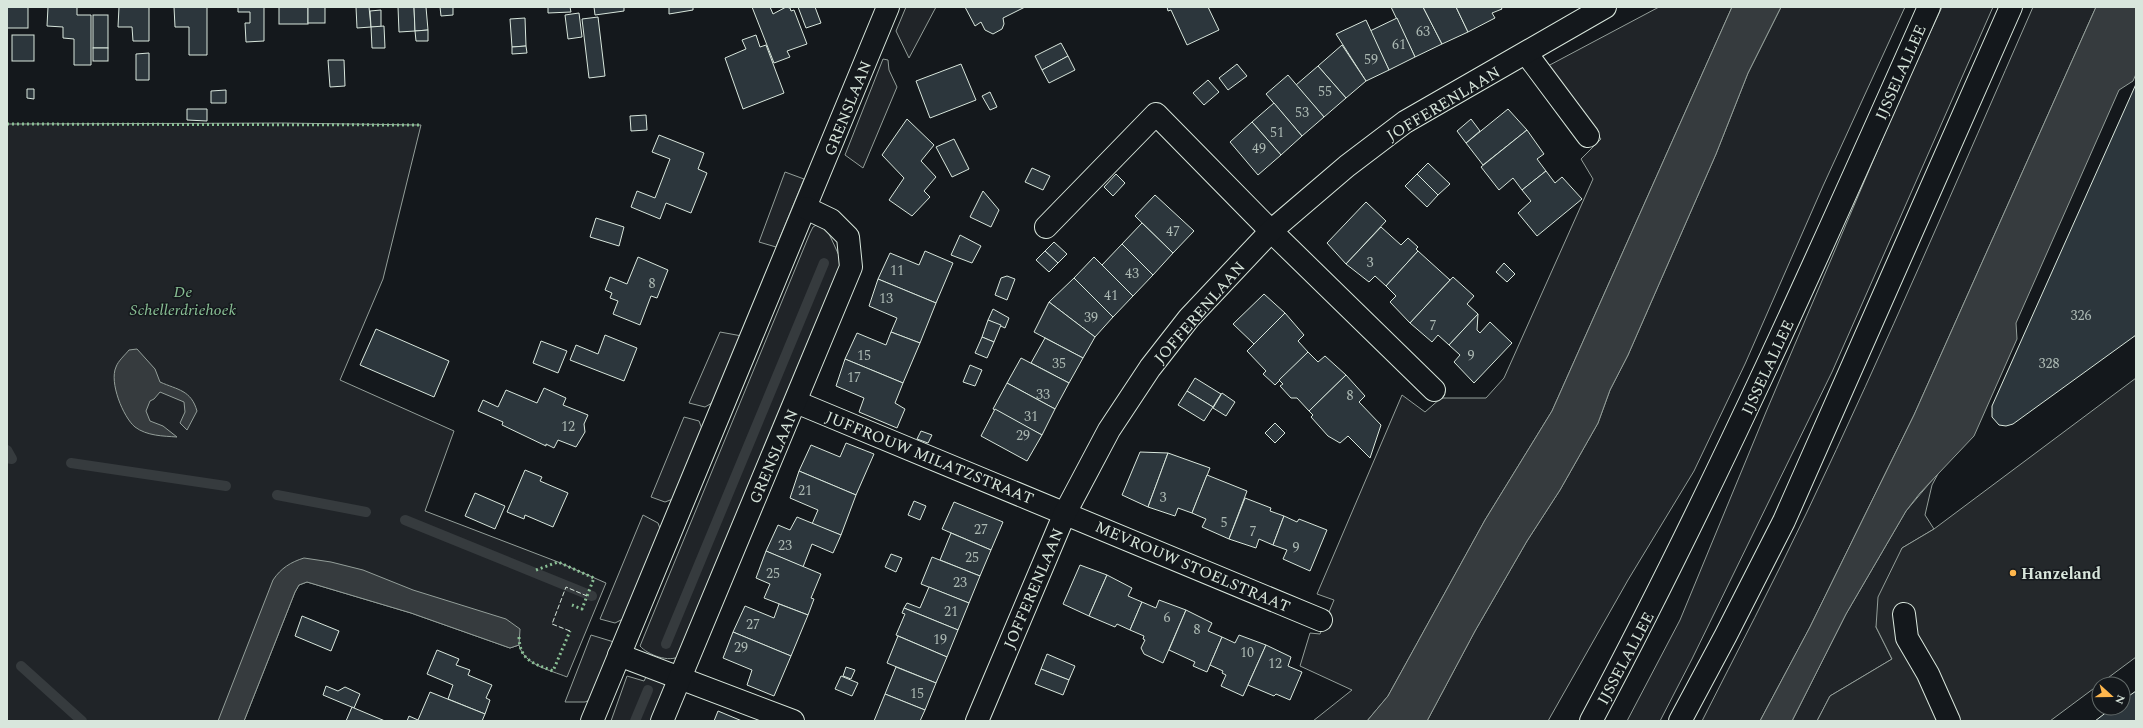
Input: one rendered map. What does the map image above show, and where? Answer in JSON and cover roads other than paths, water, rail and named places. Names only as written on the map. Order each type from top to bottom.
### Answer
[{"type":"street","name":"GRENSLAAN","points":[[592,721],[806,208],[888,7]]},
{"type":"street","name":"JOFFERENLAAN","points":[[977,721],[1065,513],[1109,430],[1150,368],[1189,318],[1271,231],[1347,166],[1405,122],[1605,7]]},
{"type":"street","name":"IJSSELALLEE","points":[[1591,721],[1653,605],[1716,478],[1816,263],[1928,7]]},
{"type":"street","points":[[1680,721],[1726,636],[1784,521],[2011,7]]},
{"type":"street","points":[[1526,53],[1588,136]]},
{"type":"street","points":[[1046,227],[1156,114],[1271,231],[1434,390]]},
{"type":"street","name":"GRENSLAAN","points":[[662,721],[852,268],[848,237],[831,220],[806,208]]},
{"type":"street","name":"JUFFROUW MILATZSTRAAT","points":[[796,402],[1065,513]]},
{"type":"street","name":"MEVROUW STOELSTRAAT","points":[[1065,513],[1321,620]]},
{"type":"street","points":[[1904,614],[1907,638],[1928,674],[1949,721]]},
{"type":"street","points":[[619,656],[793,721]]},
{"type":"waterway","points":[[666,644],[824,263]]},
{"type":"waterway","points":[[7,450],[12,459],[7,458]]},
{"type":"waterway","points":[[71,463],[226,486]]},
{"type":"waterway","points":[[277,495],[366,512]]},
{"type":"waterway","points":[[405,520],[592,596]]},
{"type":"waterway","points":[[21,666],[82,721]]},
{"type":"waterway","points":[[635,721],[648,690]]},
{"type":"place","name":"Hanzeland","points":[[2013,573]]},
{"type":"park label","name":"De Schellerdriehoek","points":[[183,300]]}]
